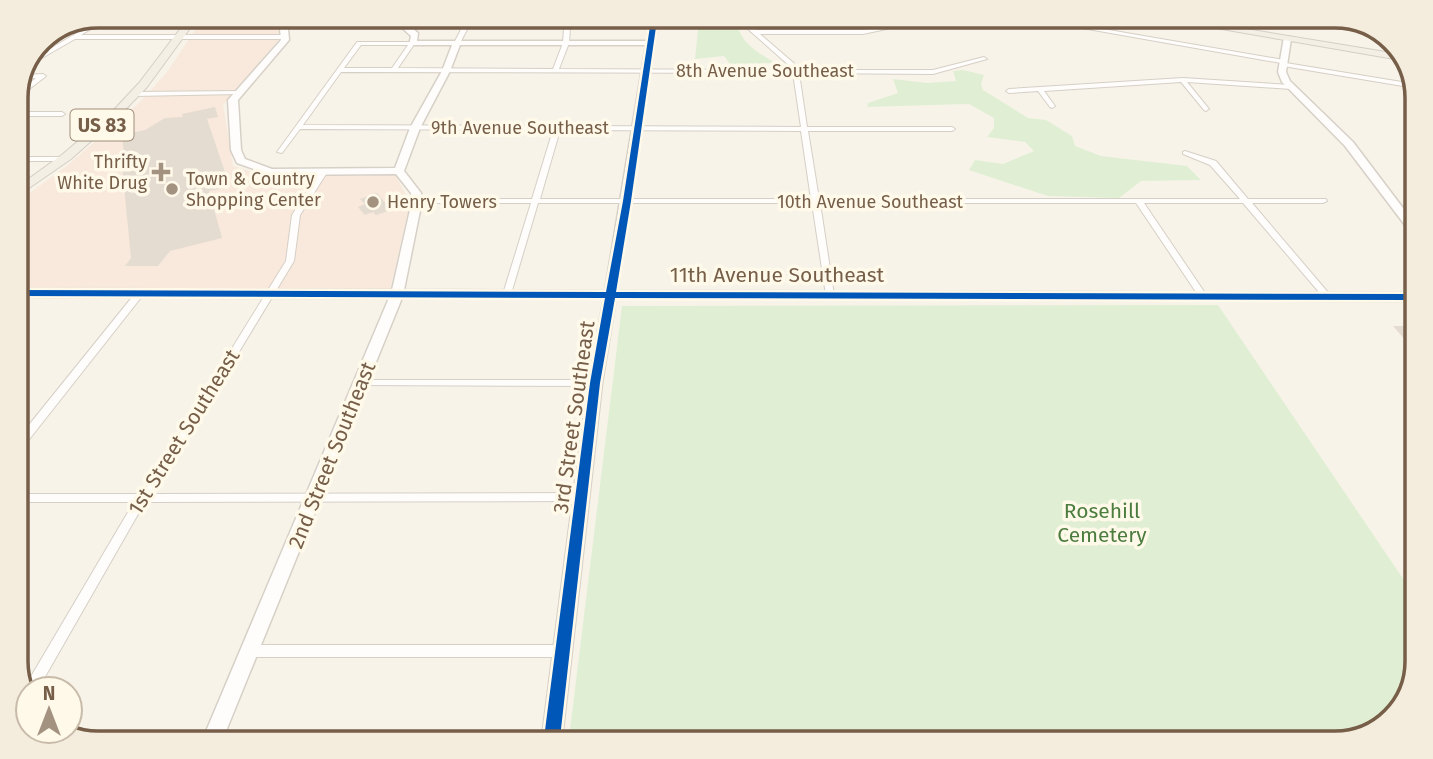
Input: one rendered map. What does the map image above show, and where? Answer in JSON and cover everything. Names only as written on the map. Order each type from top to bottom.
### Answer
[{"type":"main road","name":"US 83","points":[[28,184],[61,159],[134,94],[184,28]]},
{"type":"main road","points":[[1221,28],[1391,56]]},
{"type":"street","points":[[285,28],[285,40],[233,100],[236,150],[240,161],[271,172],[399,171]]},
{"type":"street","points":[[394,70],[415,35],[407,28]]},
{"type":"street","points":[[399,171],[415,128],[446,71],[465,28]]},
{"type":"street","points":[[556,70],[566,43],[567,28]]},
{"type":"street","name":"3rd Street Southeast","points":[[553,731],[595,383],[627,201],[652,28]]},
{"type":"street","points":[[753,28],[796,71],[830,295]]},
{"type":"street","points":[[755,32],[886,28]]},
{"type":"street","points":[[1085,28],[1404,84]]},
{"type":"street","points":[[44,55],[87,29]]},
{"type":"street","points":[[73,37],[285,37]]},
{"type":"street","points":[[1287,39],[1283,77],[1349,144],[1405,218]]},
{"type":"street","points":[[280,152],[359,43],[650,43]]},
{"type":"street","name":"8th Avenue Southeast","points":[[340,70],[933,72],[985,59]]},
{"type":"street","points":[[29,87],[43,76],[31,77]]},
{"type":"street","points":[[1009,91],[1182,80],[1291,87]]},
{"type":"street","points":[[1182,80],[1206,109]]},
{"type":"street","points":[[1041,91],[1052,106]]},
{"type":"street","points":[[134,94],[238,92]]},
{"type":"street","points":[[28,114],[62,114]]},
{"type":"street","name":"9th Avenue Southeast","points":[[298,127],[953,129]]},
{"type":"street","points":[[507,293],[556,129]]},
{"type":"street","points":[[1185,153],[1213,163],[1327,296]]},
{"type":"street","points":[[28,159],[61,159]]},
{"type":"street","name":"1st Street Southeast","points":[[39,675],[142,498],[151,489],[290,261],[296,215],[324,171]]},
{"type":"street","points":[[399,171],[416,193],[416,201]]},
{"type":"street","name":"10th Avenue Southeast","points":[[416,201],[1322,201]]},
{"type":"street","name":"2nd Street Southeast","points":[[216,731],[397,294],[416,201]]},
{"type":"street","points":[[1140,203],[1203,296]]},
{"type":"street","name":"11th Avenue Southeast","points":[[28,293],[1405,297]]},
{"type":"street","points":[[28,433],[140,293]]},
{"type":"street","points":[[361,383],[595,383]]},
{"type":"street","points":[[28,498],[582,497]]},
{"type":"street","points":[[250,651],[563,651]]},
{"type":"shaded area","points":[[278,28],[279,39],[223,105],[233,166],[267,176],[396,176],[410,203],[390,290],[28,289],[28,194],[68,165],[139,103],[167,72],[195,30]]},
{"type":"green space","points":[[698,28],[738,28],[745,41],[775,63],[730,64],[724,56],[695,59]]},
{"type":"green space","points":[[963,70],[984,75],[981,84],[983,90],[1028,118],[1046,120],[1072,136],[1075,146],[1101,156],[1187,166],[1201,180],[1141,181],[1119,198],[1048,196],[969,170],[975,160],[1003,164],[1034,151],[1025,142],[987,137],[994,128],[994,118],[969,104],[867,107],[868,103],[898,93],[893,79],[927,83],[956,81],[953,71]]},
{"type":"green space","name":"Rosehill Cemetery","points":[[1218,305],[1405,582],[1405,661],[1398,692],[1388,707],[1370,722],[1353,729],[1335,731],[570,731],[622,306]]},
{"type":"building","name":"Town & Country Shopping Center","points":[[215,107],[218,117],[207,119],[230,187],[209,191],[222,238],[170,251],[158,266],[125,266],[131,258],[121,155],[124,154],[122,135],[145,130],[165,118],[183,117],[182,114]]},
{"type":"building","name":"Henry Towers","points":[[377,193],[391,210],[365,215],[358,207],[365,204],[360,199]]},
{"type":"building","points":[[1393,326],[1405,326],[1405,340]]},
{"type":"cycle path","points":[[553,731],[595,383],[627,201],[653,28]]},
{"type":"cycle path","points":[[28,293],[1405,297]]},
{"type":"place","name":"Thrifty White Drug","points":[[161,172]]},
{"type":"place","name":"Town & Country Shopping Center","points":[[172,189]]},
{"type":"place","name":"Henry Towers","points":[[373,202]]}]
